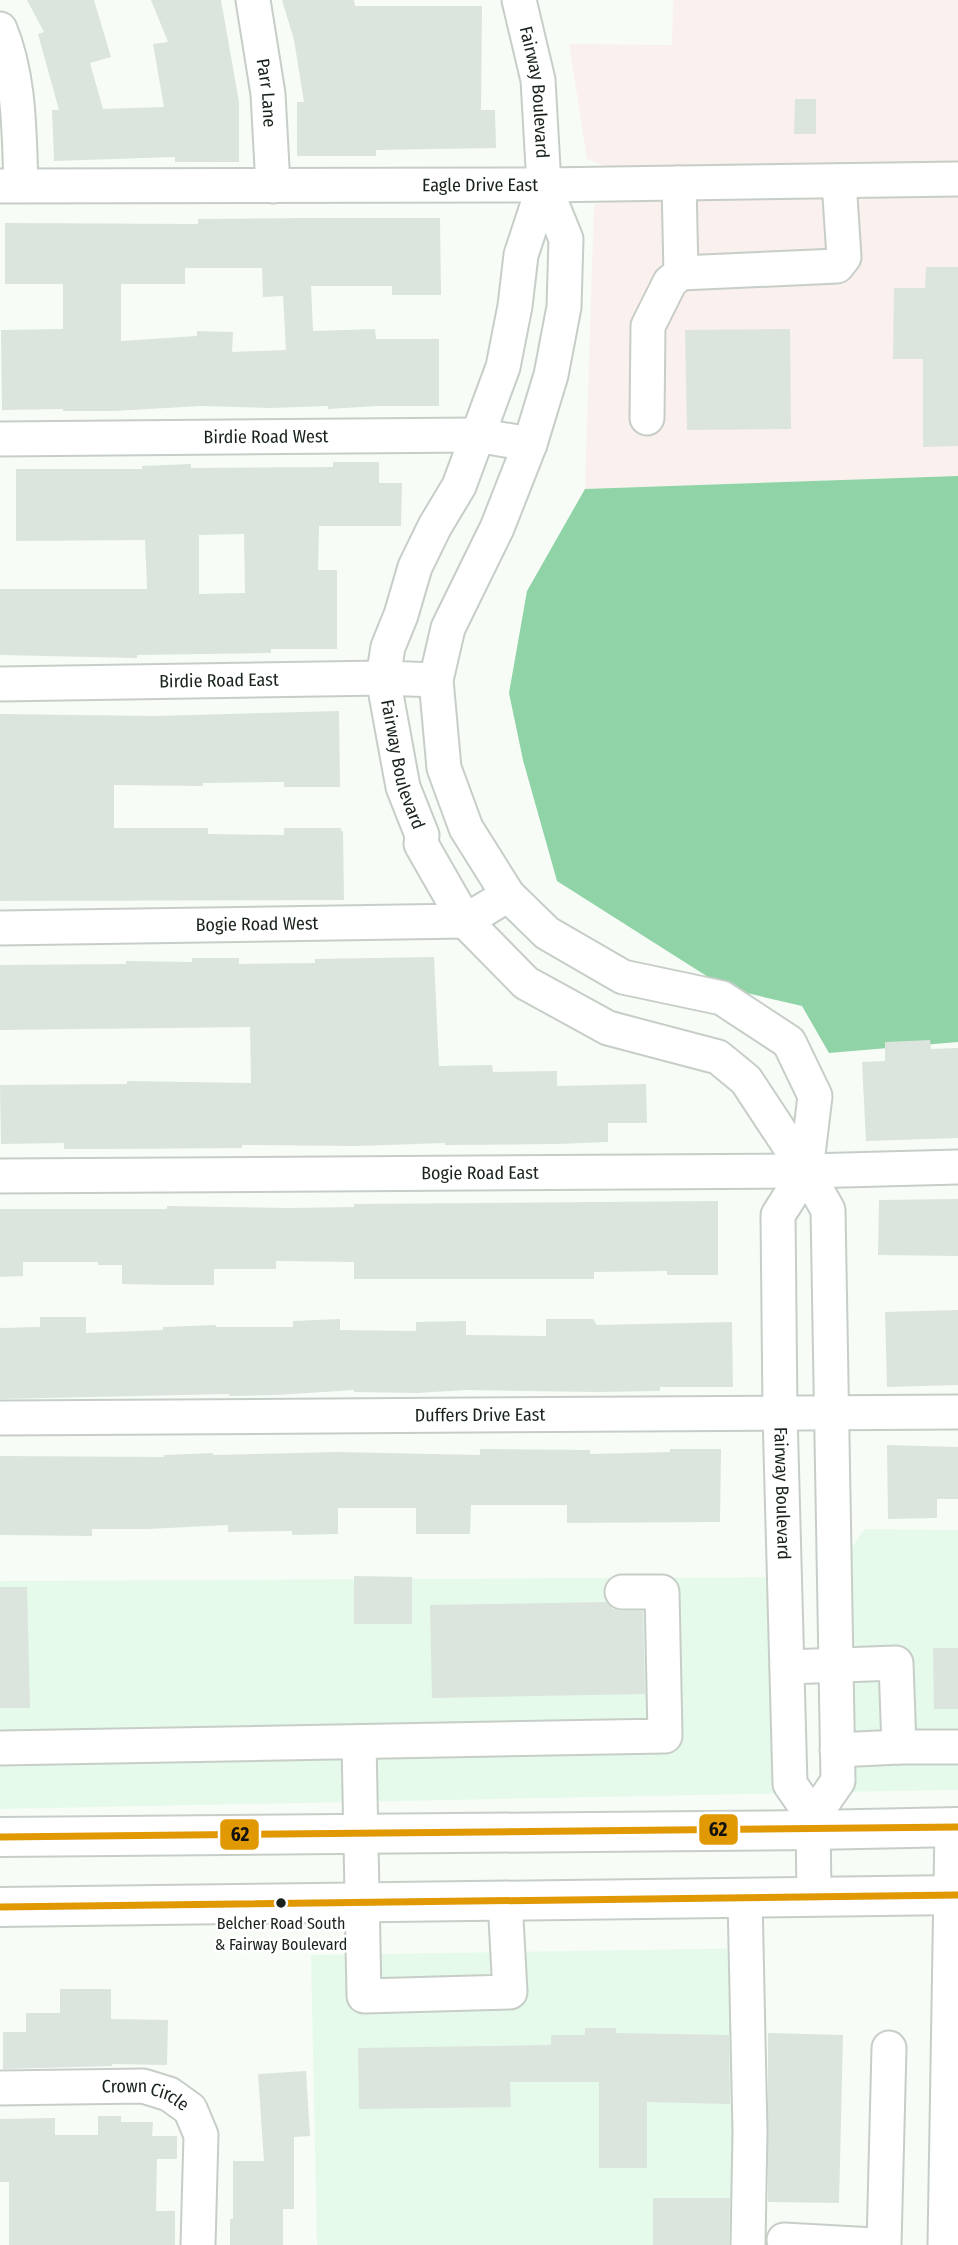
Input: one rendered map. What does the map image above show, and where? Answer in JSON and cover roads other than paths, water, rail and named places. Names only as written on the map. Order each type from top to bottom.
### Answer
[{"type":"main road","points":[[0,1837],[360,1834],[813,1824],[955,1827]]},
{"type":"main road","points":[[0,1907],[955,1895]]},
{"type":"street","name":"Parr Lane","points":[[253,0],[268,94],[273,186]]},
{"type":"street","name":"Fairway Boulevard","points":[[519,0],[538,80],[544,185],[566,239],[564,307],[551,375],[530,444],[497,528],[448,628],[436,680],[444,768],[466,828],[508,895],[547,933],[623,977],[722,998],[789,1042],[815,1096],[806,1171],[778,1214],[779,1413],[790,1784],[813,1824],[838,1781],[828,1210],[806,1171],[746,1080],[718,1057],[608,1028],[526,983],[465,922],[421,844],[422,835],[403,787],[383,678],[388,647],[415,567],[459,486],[503,367],[515,306],[520,255],[544,185]]},
{"type":"street","points":[[0,29],[7,45],[17,107],[10,186]]},
{"type":"street","name":"Eagle Drive East","points":[[10,186],[544,185],[958,179]]},
{"type":"street","points":[[647,418],[648,326],[670,282],[681,272],[838,266],[844,257],[839,181]]},
{"type":"street","points":[[679,183],[681,272]]},
{"type":"street","name":"Birdie Road West","points":[[0,439],[476,435],[530,444]]},
{"type":"street","name":"Birdie Road East","points":[[0,684],[383,678],[436,680]]},
{"type":"street","points":[[465,922],[508,895]]},
{"type":"street","name":"Bogie Road West","points":[[0,928],[465,922]]},
{"type":"street","name":"Bogie Road East","points":[[0,1176],[806,1171],[958,1167]]},
{"type":"street","name":"Duffers Drive East","points":[[0,1418],[958,1412]]},
{"type":"street","points":[[0,1748],[665,1735],[662,1592],[622,1592]]},
{"type":"street","points":[[787,1667],[896,1663],[899,1747]]},
{"type":"street","points":[[359,1742],[360,1902],[364,1996],[510,1992],[505,1900]]},
{"type":"street","points":[[838,1750],[958,1747]]},
{"type":"street","points":[[813,1824],[814,1897]]},
{"type":"street","points":[[945,2245],[952,2118],[955,1827]]},
{"type":"street","points":[[745,1897],[750,2132],[747,2245]]},
{"type":"street","points":[[884,2245],[890,2048]]},
{"type":"street","name":"Crown Circle","points":[[0,2088],[143,2086],[169,2094],[190,2109],[201,2135],[198,2245]]},
{"type":"street","points":[[784,2240],[874,2245]]},
{"type":"place","name":"Belcher Road South & Fairway Boulevard","points":[[281,1903]]}]
